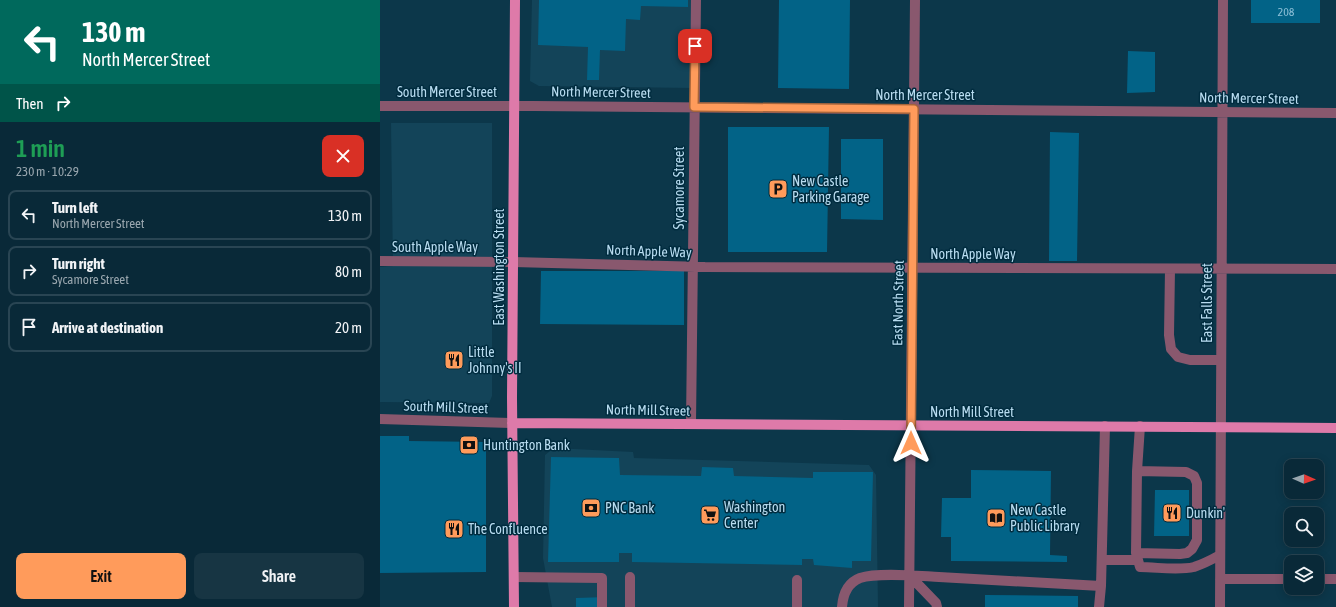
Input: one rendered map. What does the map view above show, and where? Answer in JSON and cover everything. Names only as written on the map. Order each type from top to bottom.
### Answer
[{"type":"main road","name":"East Washington Street","points":[[514,607],[512,423],[515,0]]},
{"type":"main road","name":"North Mill Street","points":[[512,423],[1336,428]]},
{"type":"street","name":"Sycamore Street","points":[[691,424],[696,0]]},
{"type":"street","name":"East North Street","points":[[909,607],[915,0]]},
{"type":"street","name":"East Falls Street","points":[[1220,607],[1223,0]]},
{"type":"street","name":"South Mercer Street","points":[[380,106],[515,106]]},
{"type":"street","name":"North Mercer Street","points":[[515,106],[1336,113]]},
{"type":"street","name":"South Apple Way","points":[[380,261],[513,262]]},
{"type":"street","name":"North Apple Way","points":[[513,262],[692,267],[1336,269]]},
{"type":"street","points":[[1170,269],[1169,335],[1171,349],[1178,357],[1190,360],[1221,360]]},
{"type":"street","name":"South Mill Street","points":[[380,419],[512,423]]},
{"type":"street","points":[[1099,607],[1102,560],[1105,426]]},
{"type":"street","points":[[1140,426],[1137,471],[1137,557],[1140,567],[1192,567],[1205,563],[1220,555]]},
{"type":"street","points":[[1102,560],[1187,553],[1192,549],[1196,540],[1197,483],[1194,476],[1186,472],[1137,471]]},
{"type":"street","points":[[842,607],[845,592],[851,583],[861,578],[877,576],[910,576],[1101,586]]},
{"type":"street","points":[[910,576],[936,603],[937,607]]},
{"type":"street","points":[[514,577],[602,578],[602,607]]},
{"type":"street","points":[[630,578],[630,607]]},
{"type":"street","points":[[1220,579],[1284,579]]},
{"type":"street","points":[[1324,579],[1336,579]]},
{"type":"street","points":[[797,580],[797,607]]},
{"type":"shaded area","points":[[532,0],[695,0],[694,88],[539,86],[530,81]]},
{"type":"shaded area","points":[[391,123],[492,123],[492,396],[489,403],[380,402],[380,267],[393,266]]},
{"type":"shaded area","name":"Washington Center","points":[[554,448],[633,452],[634,458],[869,465],[876,475],[878,607],[552,607],[543,558],[545,455]]},
{"type":"building","points":[[539,0],[688,0],[688,7],[641,6],[640,20],[626,19],[625,51],[600,50],[599,80],[587,80],[588,47],[538,45]]},
{"type":"building","points":[[779,0],[850,0],[849,89],[778,88]]},
{"type":"building","points":[[1251,0],[1320,0],[1320,23],[1251,23]]},
{"type":"building","points":[[1128,51],[1155,52],[1155,92],[1127,93]]},
{"type":"building","name":"New Castle Parking Garage","points":[[728,127],[829,127],[827,252],[728,252]]},
{"type":"building","points":[[1050,132],[1079,133],[1077,261],[1049,261]]},
{"type":"building","points":[[841,139],[883,139],[883,220],[841,219]]},
{"type":"building","points":[[541,271],[684,271],[684,325],[540,324]]},
{"type":"building","points":[[380,436],[409,436],[409,441],[486,442],[486,572],[380,573]]},
{"type":"building","name":"Washington Center","points":[[551,457],[619,458],[620,475],[701,476],[702,467],[733,468],[734,476],[813,478],[813,472],[873,472],[871,561],[852,561],[852,568],[814,565],[813,559],[802,559],[802,565],[632,562],[632,553],[619,553],[619,562],[548,562]]},
{"type":"building","name":"New Castle Public Library","points":[[971,470],[1051,471],[1050,555],[1067,556],[1067,562],[951,561],[951,537],[941,537],[942,498],[971,498]]},
{"type":"building","name":"Dunkin'","points":[[1155,490],[1189,490],[1189,536],[1154,536]]},
{"type":"building","points":[[985,595],[1078,596],[1078,607],[985,607]]},
{"type":"building","points":[[607,597],[607,607],[576,607],[576,598]]},
{"type":"place","name":"New Castle Parking Garage","points":[[778,189]]},
{"type":"place","name":"Little Johnny's II","points":[[454,360]]},
{"type":"place","name":"Huntington Bank","points":[[469,445]]},
{"type":"place","name":"PNC Bank","points":[[591,508]]},
{"type":"place","name":"Dunkin'","points":[[1172,513]]},
{"type":"place","name":"Washington Center","points":[[710,515]]},
{"type":"place","name":"New Castle Public Library","points":[[996,518]]},
{"type":"place","name":"The Confluence","points":[[454,529]]},
{"type":"route","points":[[695,46],[694,107],[914,109],[911,443]]}]
